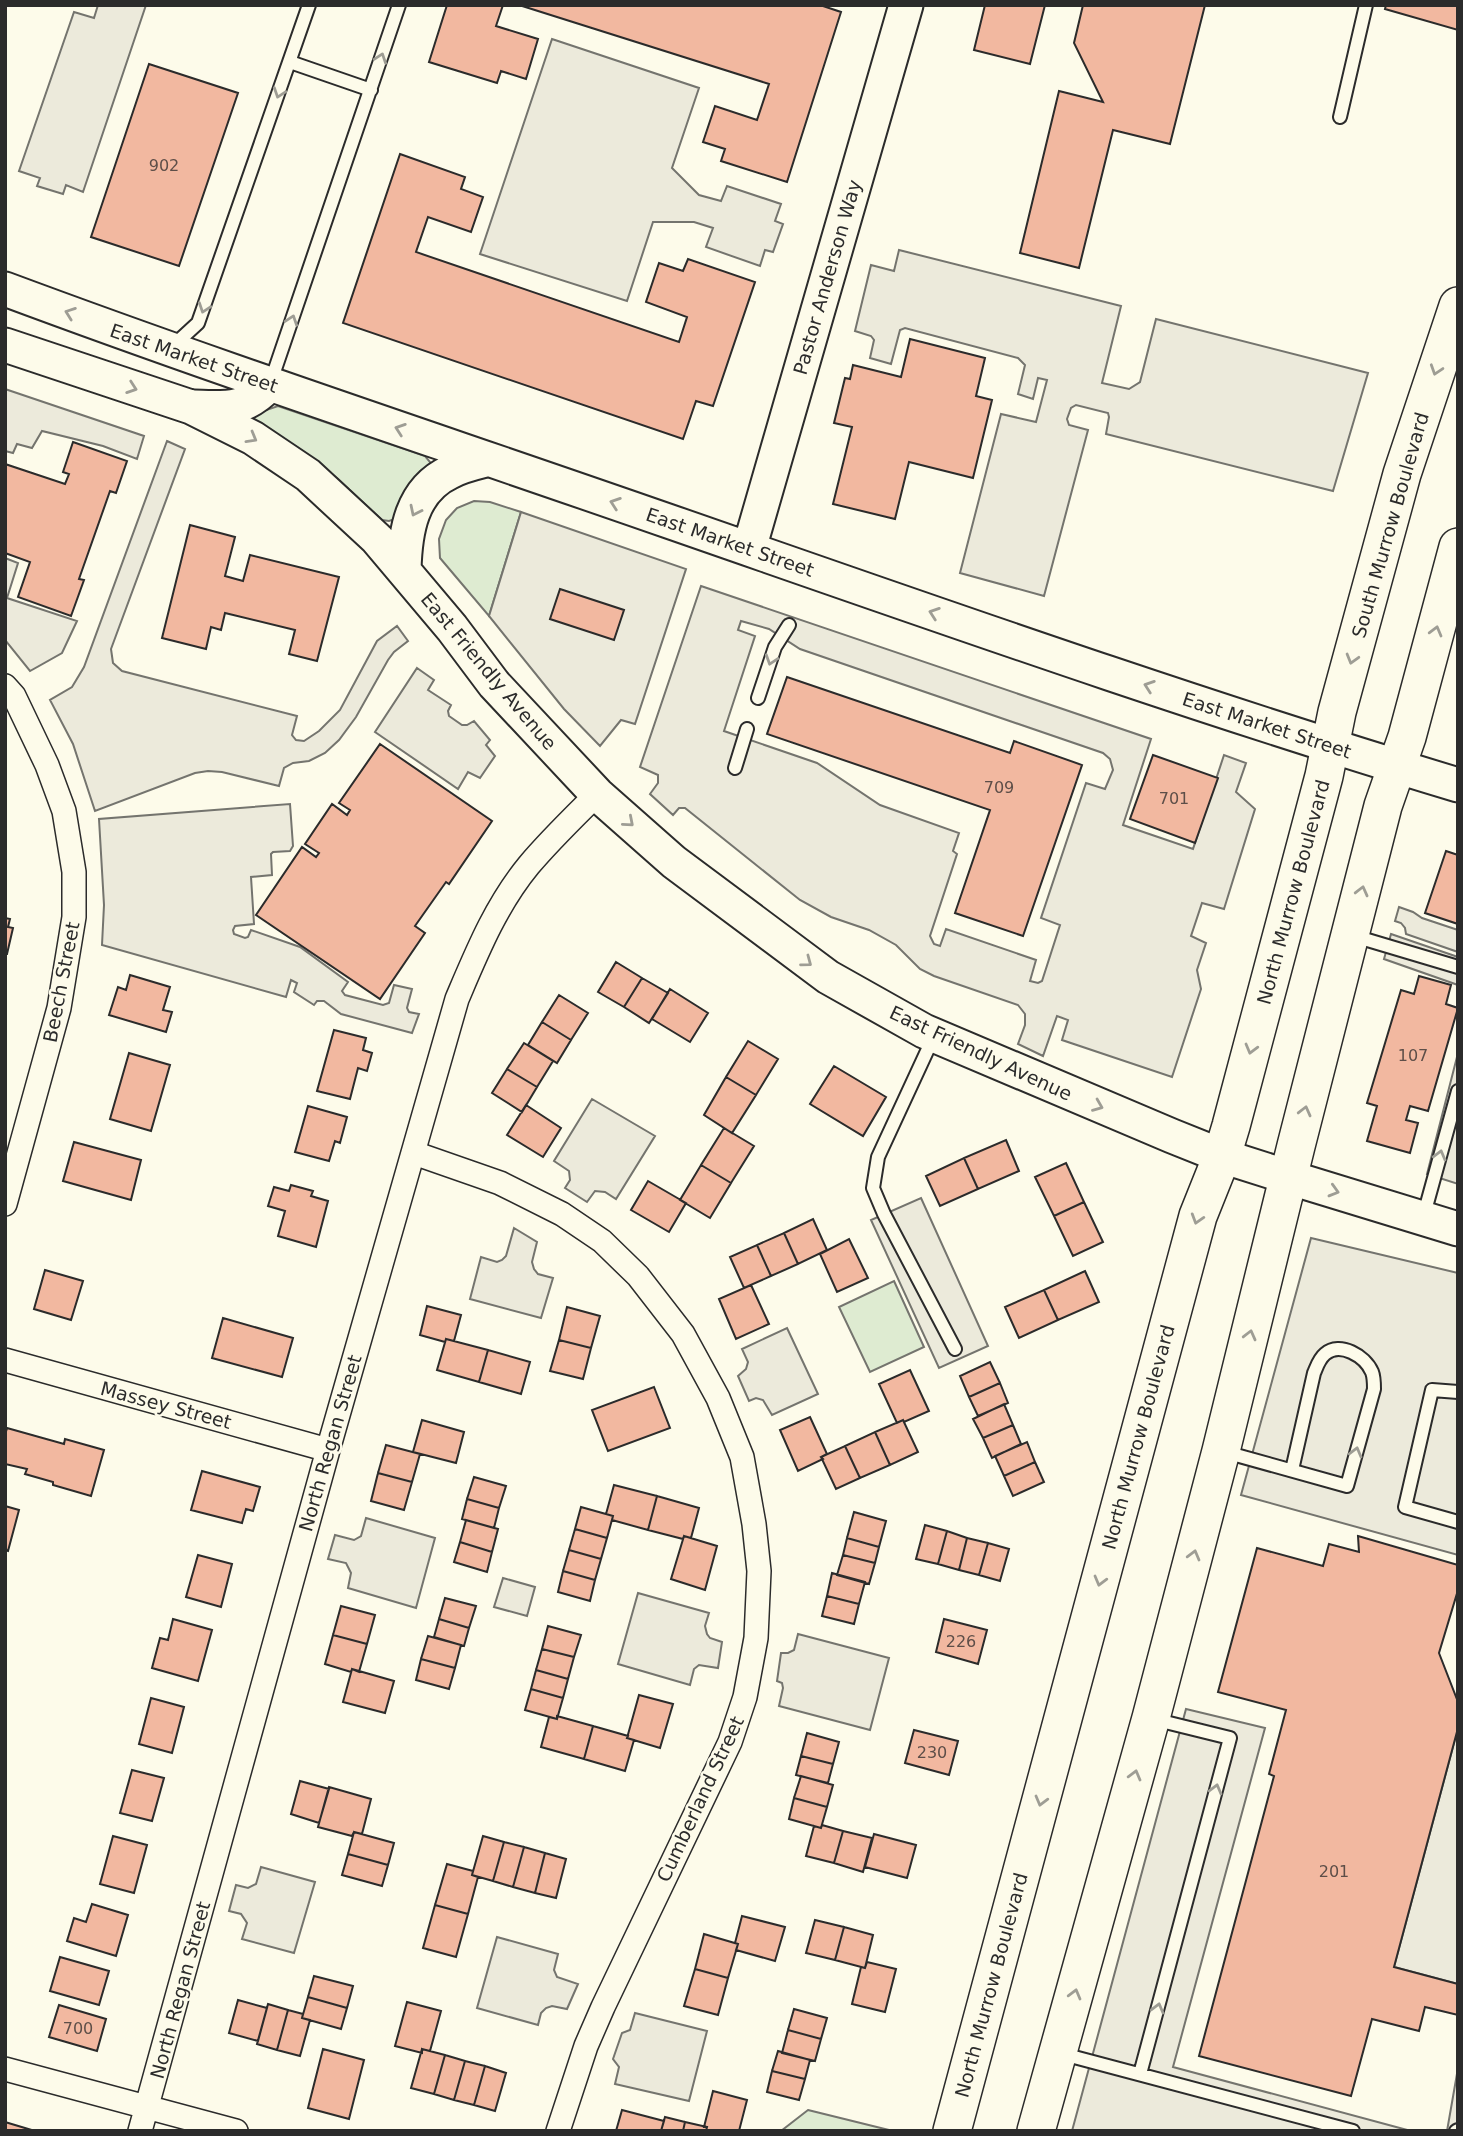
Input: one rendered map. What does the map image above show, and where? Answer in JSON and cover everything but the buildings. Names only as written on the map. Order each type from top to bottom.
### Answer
[{"type":"main road","name":"Pastor Anderson Way","points":[[749,549],[906,5]]},
{"type":"main road","name":"East Market Street","points":[[5,289],[168,350],[486,460],[1141,683],[1458,785]]},
{"type":"main road","name":"South Murrow Boulevard","points":[[1330,746],[1402,474],[1458,306]]},
{"type":"main road","points":[[5,345],[191,407],[253,438],[308,475],[377,539],[404,570]]},
{"type":"main road","points":[[191,407],[227,408],[249,402],[270,384]]},
{"type":"main road","points":[[404,570],[405,539],[412,512],[428,488],[447,473],[486,460]]},
{"type":"main road","points":[[1036,2131],[1222,1451],[1288,1177],[1383,806],[1407,737],[1458,547]]},
{"type":"main road","name":"East Friendly Avenue","points":[[404,570],[494,684],[597,794],[674,862],[828,977],[934,1036],[1058,1090],[1222,1156],[1458,1229]]},
{"type":"main road","name":"North Murrow Boulevard","points":[[952,2131],[1198,1216],[1222,1156],[1330,746]]},
{"type":"street","name":"Beech Street","points":[[5,685],[47,765],[64,811],[74,872],[74,917],[59,1008],[5,1204]]},
{"type":"street","name":"North Regan Street","points":[[140,2131],[328,1450],[457,999],[482,939],[504,900],[529,865],[597,794]]},
{"type":"street","name":"Cumberland Street","points":[[414,1153],[497,1182],[562,1214],[602,1241],[638,1276],[683,1334],[718,1398],[742,1457],[754,1524],[759,1571],[756,1638],[745,1697],[730,1742],[586,2046],[558,2131]]},
{"type":"street","name":"Massey Street","points":[[5,1360],[328,1450]]},
{"type":"street","points":[[5,2069],[236,2131]]},
{"type":"lane","points":[[168,350],[198,323],[309,5]]},
{"type":"lane","points":[[270,384],[399,5]]},
{"type":"lane","points":[[1340,117],[1366,5]]},
{"type":"lane","points":[[290,62],[371,90]]},
{"type":"lane","points":[[758,698],[775,647],[789,625]]},
{"type":"lane","points":[[735,768],[747,729]]},
{"type":"lane","points":[[1350,935],[1458,967]]},
{"type":"lane","points":[[934,1036],[878,1157],[873,1188],[955,1349]]},
{"type":"lane","points":[[1423,1218],[1458,1091]]},
{"type":"lane","points":[[1222,1451],[1347,1486],[1374,1389],[1371,1369],[1352,1352],[1339,1348],[1327,1351],[1320,1360],[1314,1373],[1292,1470]]},
{"type":"lane","points":[[1458,1392],[1432,1390],[1405,1507],[1458,1522]]},
{"type":"lane","points":[[1140,2074],[1230,1738],[1151,1718]]},
{"type":"lane","points":[[1059,2053],[1353,2131]]},
{"type":"green space","points":[[278,406],[425,456],[430,462],[429,470],[395,519],[382,520],[338,479],[297,447],[251,421],[252,415]]},
{"type":"green space","points":[[474,501],[490,502],[521,512],[489,616],[440,558],[439,539],[446,520],[457,508]]},
{"type":"green space","points":[[894,1281],[924,1347],[870,1372],[839,1307]]},
{"type":"green space","points":[[808,2110],[893,2131],[781,2131]]},
{"type":"shaded area","points":[[98,5],[146,5],[83,192],[66,185],[63,194],[37,186],[40,178],[19,171],[74,12],[94,18]]},
{"type":"shaded area","points":[[552,39],[699,88],[672,168],[699,195],[721,201],[727,186],[781,204],[775,221],[783,224],[773,252],[765,250],[760,266],[706,247],[713,228],[694,222],[653,222],[627,301],[480,254]]},
{"type":"shaded area","points":[[899,250],[1121,306],[1102,383],[1129,389],[1140,382],[1156,319],[1368,373],[1333,491],[1106,434],[1108,413],[1076,405],[1071,408],[1067,419],[1069,425],[1088,430],[1044,596],[960,573],[1001,414],[1036,422],[1047,380],[1038,378],[1033,399],[1018,394],[1025,365],[1018,358],[905,328],[900,330],[891,364],[870,358],[874,340],[871,336],[855,331],[871,265],[894,271]]},
{"type":"shaded area","points":[[5,389],[144,436],[137,459],[103,446],[42,431],[32,448],[17,444],[13,453],[5,451]]},
{"type":"shaded area","points":[[167,441],[185,449],[111,649],[113,663],[122,671],[297,716],[292,735],[296,740],[304,741],[319,731],[340,710],[377,641],[397,626],[408,641],[388,660],[356,717],[339,740],[325,753],[284,768],[279,786],[208,771],[195,773],[95,811],[73,744],[50,700],[72,687],[84,667]]},
{"type":"shaded area","points":[[521,512],[686,569],[635,724],[621,720],[600,746],[564,709],[489,616]]},
{"type":"shaded area","points":[[5,558],[18,563],[7,598],[77,621],[62,653],[30,671],[5,640]]},
{"type":"shaded area","points":[[701,586],[1151,739],[1123,825],[1193,849],[1224,755],[1246,763],[1236,792],[1255,809],[1224,909],[1202,903],[1191,936],[1206,943],[1197,970],[1201,989],[1172,1077],[1062,1040],[1068,1020],[1057,1016],[1043,1056],[1018,1044],[1025,1025],[1025,1014],[1018,1005],[934,976],[920,969],[896,945],[869,930],[831,917],[800,900],[685,808],[679,808],[673,815],[650,794],[658,783],[658,775],[640,767]],"holes":[[[741,621],[769,629],[800,649],[1103,753],[1110,759],[1113,770],[1105,789],[1086,783],[1041,918],[1060,925],[1042,981],[1030,981],[1036,960],[946,929],[940,946],[934,944],[930,936],[957,854],[953,851],[959,833],[880,805],[817,763],[724,731],[755,636],[738,630]]]},
{"type":"shaded area","points":[[417,668],[434,680],[428,690],[451,705],[449,716],[462,725],[474,721],[490,740],[486,745],[495,756],[480,778],[468,772],[458,789],[375,732]]},
{"type":"shaded area","points":[[290,804],[293,846],[290,851],[271,854],[272,875],[251,877],[254,924],[235,926],[234,934],[245,938],[251,930],[300,947],[348,982],[342,991],[345,995],[383,1005],[389,1003],[394,985],[412,989],[407,1008],[409,1012],[419,1014],[412,1033],[341,1014],[324,1001],[317,1001],[314,1005],[294,992],[297,983],[291,980],[286,997],[102,945],[104,905],[99,819]]},
{"type":"shaded area","points":[[1399,907],[1458,930],[1458,952],[1406,934],[1401,923],[1395,921]]},
{"type":"shaded area","points":[[1391,934],[1458,957],[1458,985],[1384,959]]},
{"type":"shaded area","points":[[1458,1053],[1458,1184],[1427,1174]]},
{"type":"shaded area","points":[[592,1099],[655,1136],[616,1199],[605,1192],[595,1191],[587,1202],[565,1188],[570,1180],[569,1171],[554,1161]]},
{"type":"shaded area","points":[[921,1198],[988,1346],[939,1368],[871,1220]]},
{"type":"shaded area","points":[[514,1228],[537,1242],[532,1262],[534,1269],[538,1274],[553,1278],[541,1318],[470,1299],[481,1257],[497,1262],[502,1260],[506,1256]]},
{"type":"shaded area","points":[[1311,1238],[1458,1273],[1458,1555],[1241,1495]]},
{"type":"shaded area","points":[[787,1328],[818,1394],[772,1415],[763,1400],[756,1398],[749,1401],[738,1376],[746,1369],[748,1362],[742,1349]]},
{"type":"shaded area","points":[[366,1518],[435,1538],[416,1608],[348,1588],[351,1573],[346,1563],[328,1559],[335,1535],[354,1540],[361,1536]]},
{"type":"shaded area","points":[[503,1578],[535,1587],[527,1616],[494,1607]]},
{"type":"shaded area","points":[[638,1593],[709,1613],[705,1626],[707,1634],[710,1638],[722,1642],[718,1668],[699,1665],[694,1669],[690,1685],[618,1664]]},
{"type":"shaded area","points":[[798,1634],[889,1658],[870,1730],[779,1706],[783,1688],[782,1683],[777,1681],[781,1653],[794,1650]]},
{"type":"shaded area","points":[[1186,1709],[1265,1728],[1173,2067],[1411,2131],[1072,2131]]},
{"type":"shaded area","points":[[1458,1728],[1458,1984],[1394,1967]]},
{"type":"shaded area","points":[[261,1867],[315,1882],[294,1953],[242,1939],[247,1923],[241,1914],[229,1911],[236,1885],[248,1888],[256,1884]]},
{"type":"shaded area","points":[[497,1937],[558,1954],[554,1970],[557,1977],[578,1984],[567,2009],[552,2006],[546,2008],[541,2013],[538,2025],[477,2008]]},
{"type":"shaded area","points":[[635,2013],[707,2031],[689,2101],[615,2084],[619,2067],[613,2059],[622,2033],[630,2030]]},
{"type":"shaded area","points":[[1458,2068],[1458,2131],[1447,2131]]}]
